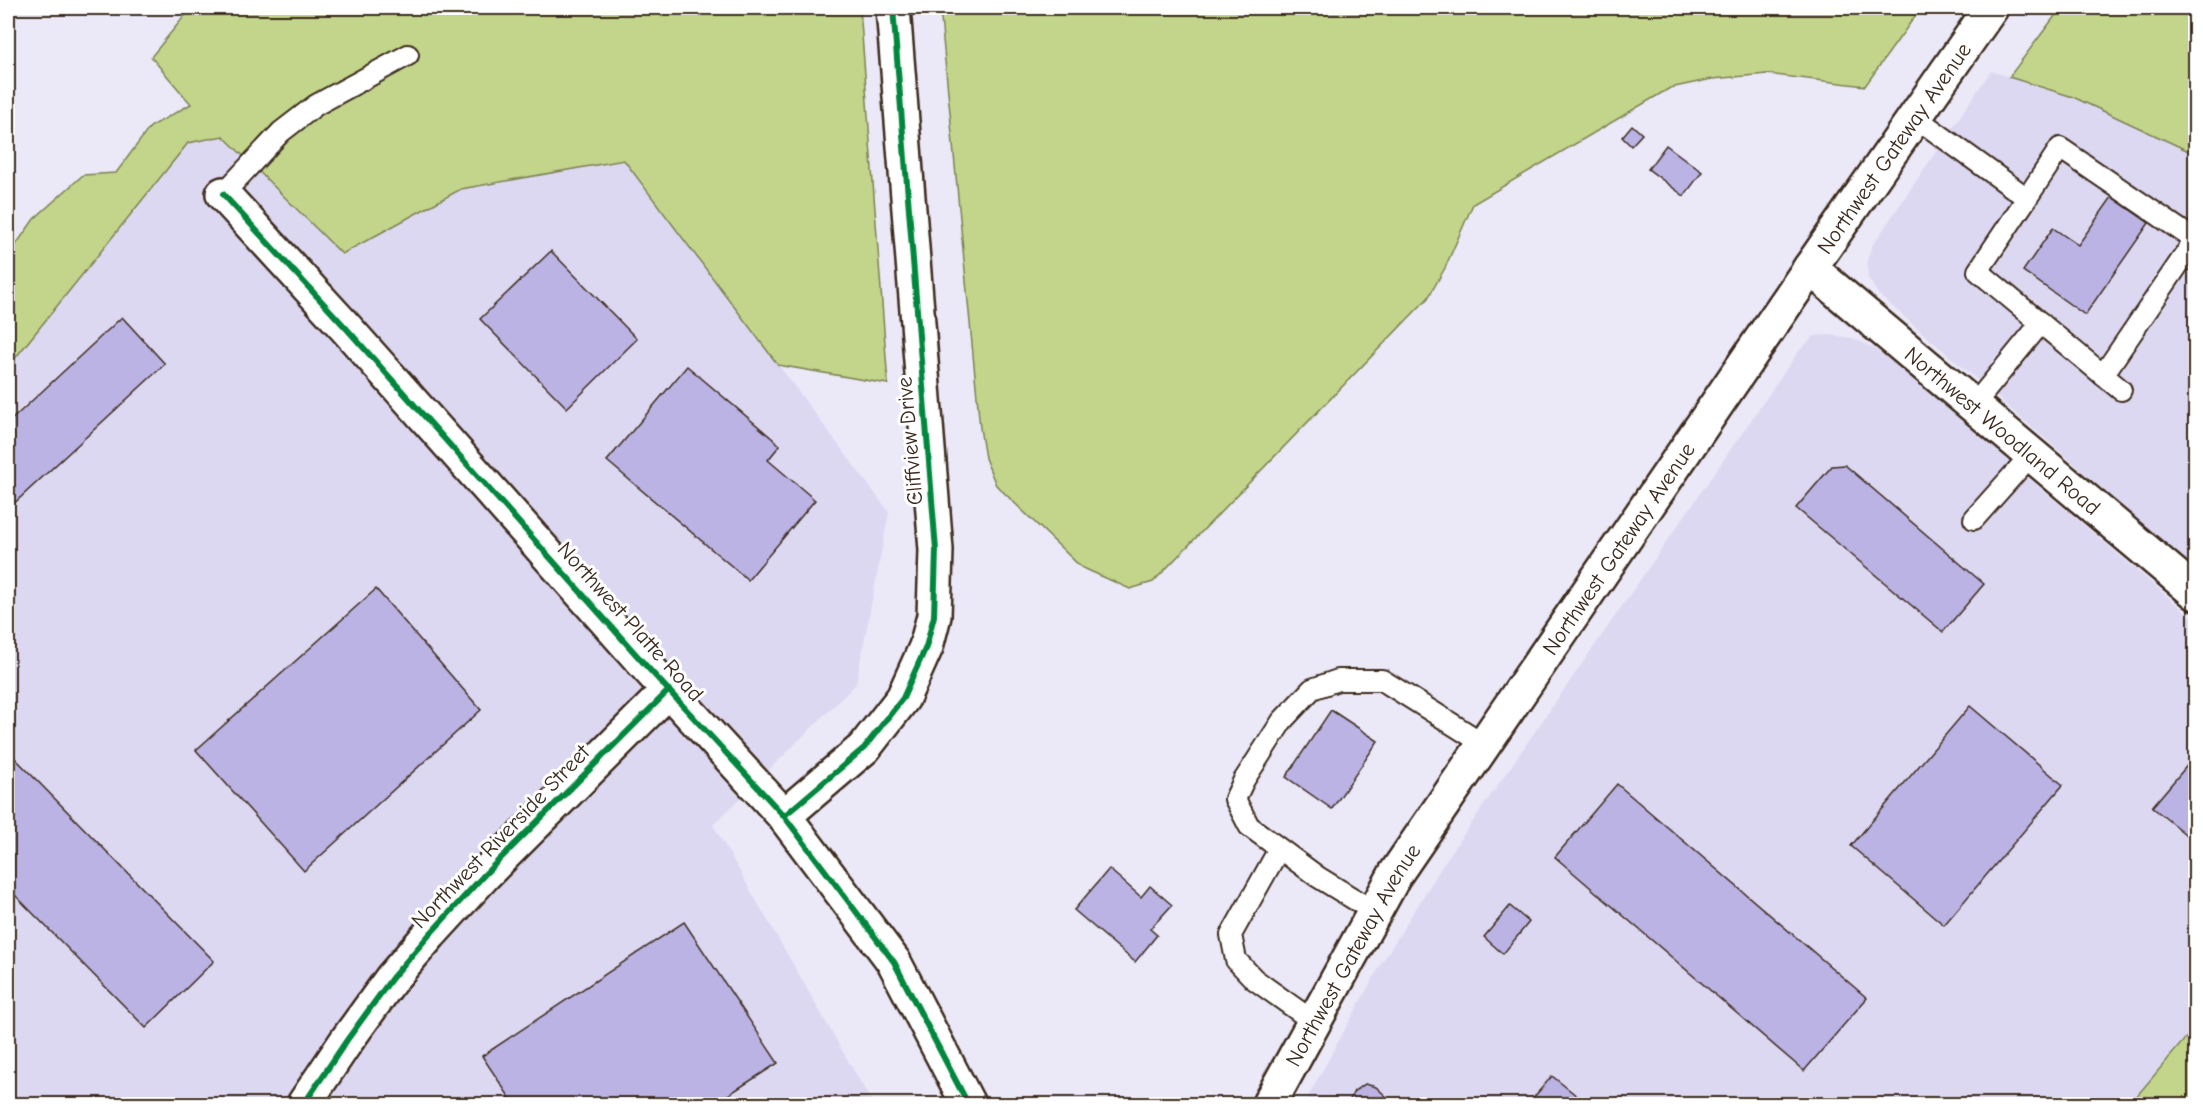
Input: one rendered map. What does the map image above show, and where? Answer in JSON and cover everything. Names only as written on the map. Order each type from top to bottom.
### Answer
[{"type":"street","name":"Cliffview Drive","points":[[784,816],[864,748],[903,698],[926,646],[934,616],[936,550],[892,8]]},
{"type":"street","name":"Northwest Gateway Avenue","points":[[1269,1104],[1396,873],[1991,8]]},
{"type":"street","name":"Northwest Platte Road","points":[[223,194],[784,816],[894,962],[968,1104]]},
{"type":"street","name":"Northwest Woodland Road","points":[[1810,268],[2196,593]]},
{"type":"street","name":"Northwest Riverside Street","points":[[304,1104],[392,978],[430,934],[485,874],[669,690]]},
{"type":"lane","points":[[223,194],[281,132],[316,105],[408,55]]},
{"type":"lane","points":[[1915,117],[2027,198]]},
{"type":"lane","points":[[2103,375],[2195,240],[2060,148],[1978,271],[2121,390]]},
{"type":"lane","points":[[1973,406],[2041,323]]},
{"type":"lane","points":[[1974,519],[2031,455]]},
{"type":"lane","points":[[1375,912],[1318,877],[1248,826],[1235,799],[1244,780],[1282,721],[1312,688],[1338,680],[1382,680],[1484,744]]},
{"type":"lane","points":[[1280,849],[1231,935],[1236,960],[1254,979],[1314,1022]]},
{"type":"shaded area","points":[[1991,71],[2073,97],[2195,154],[2195,569],[1879,295],[1868,278],[1867,261],[1872,246]]},
{"type":"shaded area","points":[[223,136],[342,254],[461,189],[624,160],[889,512],[856,684],[713,825],[873,1104],[8,1104],[8,367],[188,143]]},
{"type":"shaded area","points":[[1830,335],[1853,338],[1875,349],[1897,365],[2195,620],[2195,1027],[2130,1104],[1304,1104],[1380,966],[1446,860],[1799,351],[1814,336]]},
{"type":"green space","points":[[191,8],[860,8],[888,384],[778,365],[624,160],[461,189],[342,254],[223,136],[188,143],[8,367],[8,256],[34,219],[83,175],[116,173],[150,127],[191,104],[151,57]]},
{"type":"green space","points":[[940,8],[1921,8],[1865,86],[1767,74],[1712,79],[1670,88],[1473,204],[1445,268],[1428,298],[1153,582],[1130,589],[1081,567],[996,485],[985,458],[980,428]]},
{"type":"green space","points":[[2061,8],[2195,8],[2195,154],[2073,97],[2009,77]]},
{"type":"green space","points":[[2195,1027],[2195,1104],[2130,1104]]},
{"type":"building","points":[[1632,125],[1642,134],[1631,146],[1622,137]]},
{"type":"building","points":[[1666,145],[1702,172],[1684,196],[1648,169]]},
{"type":"building","points":[[2112,197],[2149,223],[2085,315],[2023,271],[2053,228],[2078,245]]},
{"type":"building","points":[[551,251],[637,339],[567,408],[480,319]]},
{"type":"building","points":[[122,317],[165,364],[8,509],[8,423]]},
{"type":"building","points":[[687,366],[780,445],[768,460],[815,500],[748,580],[607,461]]},
{"type":"building","points":[[1845,465],[1984,584],[1943,632],[1796,508],[1832,466]]},
{"type":"building","points":[[376,589],[481,710],[304,871],[196,750]]},
{"type":"building","points":[[1970,706],[2063,785],[1944,925],[1851,846]]},
{"type":"building","points":[[1331,710],[1378,741],[1332,809],[1286,777]]},
{"type":"building","points":[[8,751],[214,961],[146,1028],[8,888]]},
{"type":"building","points":[[2196,755],[2196,843],[2152,807]]},
{"type":"building","points":[[1617,784],[1867,998],[1804,1071],[1555,857]]},
{"type":"building","points":[[1109,869],[1141,897],[1150,886],[1172,905],[1150,929],[1157,935],[1135,962],[1074,910]]},
{"type":"building","points":[[1510,906],[1529,922],[1503,954],[1484,937]]},
{"type":"building","points":[[684,922],[778,1063],[714,1104],[514,1104],[482,1056]]},
{"type":"building","points":[[1552,1076],[1587,1104],[1528,1104]]},
{"type":"building","points":[[1365,1084],[1376,1087],[1390,1100],[1390,1104],[1348,1104],[1354,1091]]},
{"type":"cycle path","points":[[784,816],[864,748],[903,698],[926,647],[934,616],[936,550],[893,8]]},
{"type":"cycle path","points":[[223,194],[784,816],[894,962],[968,1104]]},
{"type":"cycle path","points":[[304,1104],[392,978],[430,934],[485,874],[669,690]]}]
